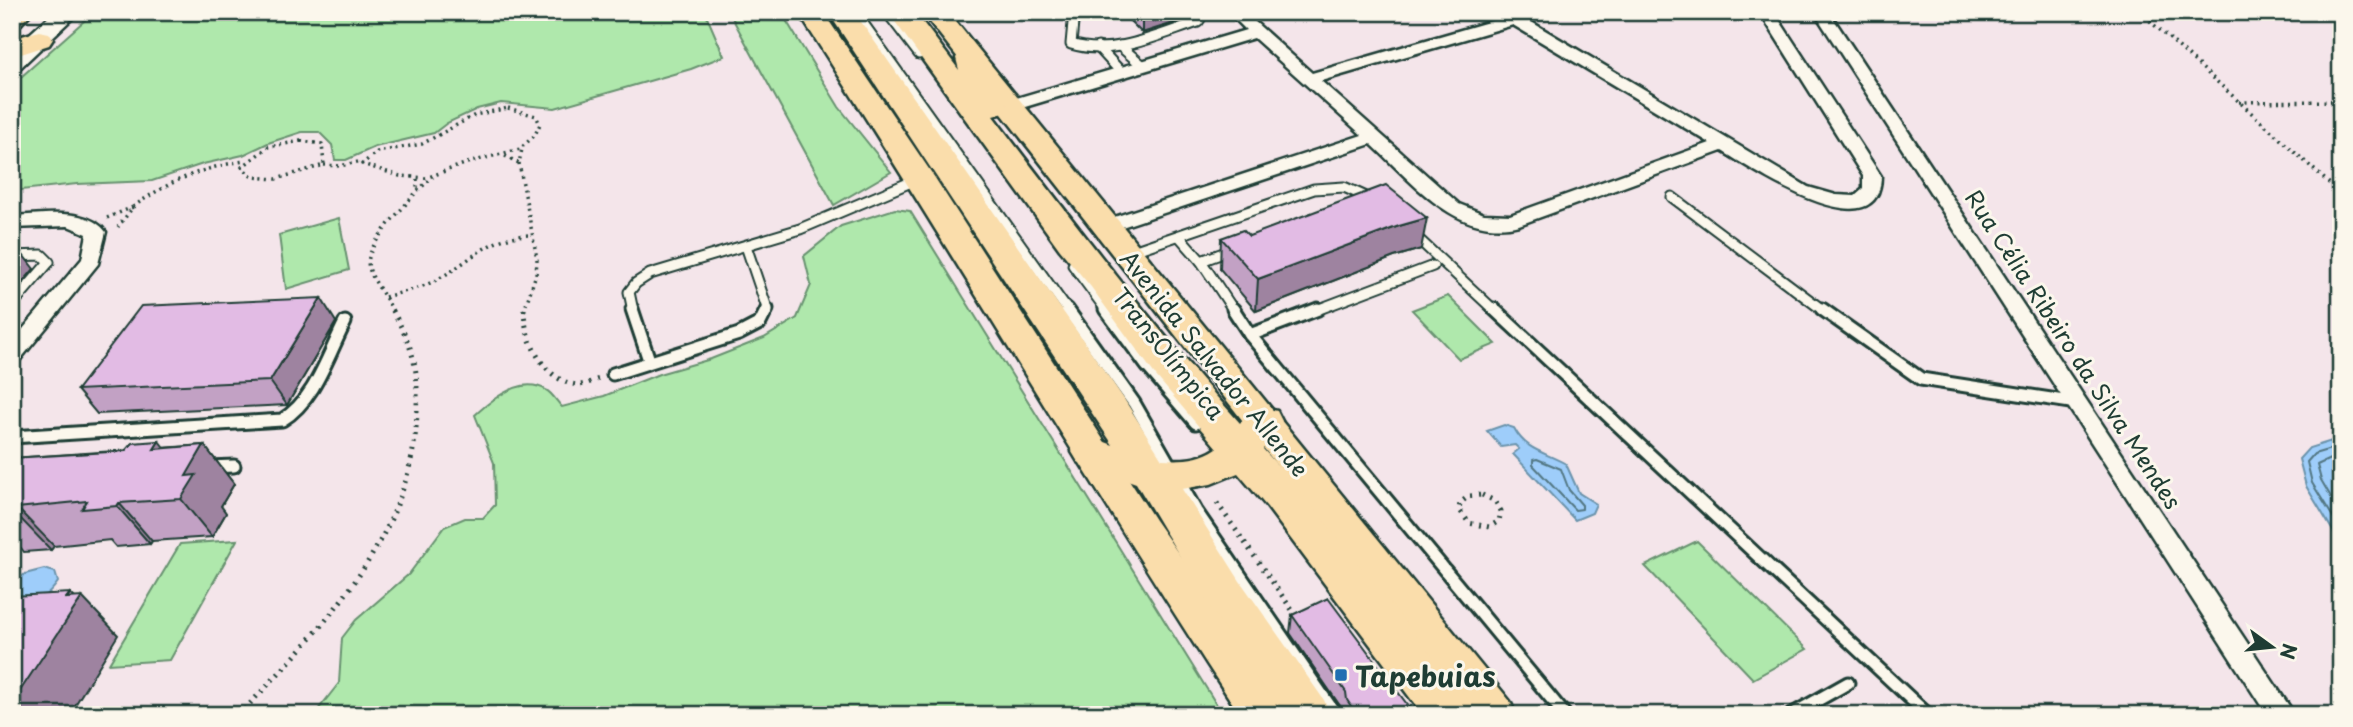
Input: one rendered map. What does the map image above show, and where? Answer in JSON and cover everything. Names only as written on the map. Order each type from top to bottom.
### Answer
[{"type":"highway","points":[[12,18],[19,12]]},
{"type":"highway","points":[[825,12],[838,38],[835,50]]},
{"type":"highway","points":[[841,12],[1164,474],[1225,594],[1307,715]]},
{"type":"highway","name":"Avenida Salvador Allende","points":[[901,12],[1072,243],[1103,279],[1169,367],[1305,526],[1451,715]]},
{"type":"highway","points":[[12,49],[38,39]]},
{"type":"highway","points":[[970,58],[974,76],[1070,227],[1072,243]]},
{"type":"highway","points":[[1092,452],[1164,474],[1199,472],[1238,450]]},
{"type":"main road","points":[[12,63],[68,12]]},
{"type":"main road","points":[[810,12],[920,178],[1092,452],[1265,715]]},
{"type":"main road","name":"Avenida Salvador Allende","points":[[934,12],[1128,253],[1238,450],[1494,715]]},
{"type":"street","points":[[1236,12],[1452,208],[1470,217],[1503,223],[1725,144]]},
{"type":"street","points":[[1310,79],[1541,12]]},
{"type":"street","points":[[1516,20],[1802,191],[1821,197],[1858,201],[1870,196],[1874,188],[1872,176],[1770,16],[1763,12]]},
{"type":"street","name":"Rua Célia Ribeiro da Silva Mendes","points":[[1821,12],[2282,715]]},
{"type":"street","points":[[1009,106],[1257,32]]},
{"type":"street","points":[[1106,226],[1374,137]]},
{"type":"street","points":[[12,222],[65,219],[86,223],[97,232],[91,260],[12,356]]},
{"type":"lane","points":[[855,12],[1134,403],[1164,474],[1209,530],[1336,715]]},
{"type":"lane","name":"TransOlímpica","points":[[887,12],[1147,366],[1203,431]]},
{"type":"lane","points":[[1074,12],[1070,44],[1098,47],[1120,46],[1198,22],[1200,19],[1194,12]]},
{"type":"lane","points":[[1120,46],[1142,65]]},
{"type":"lane","points":[[1098,47],[1121,72]]},
{"type":"lane","points":[[649,360],[628,296],[630,288],[650,274],[800,229],[920,178]]},
{"type":"lane","points":[[1128,253],[1328,186],[1354,190],[1377,202],[1360,204]]},
{"type":"lane","points":[[1672,197],[1921,379],[2078,403]]},
{"type":"lane","points":[[1406,228],[1928,715]]},
{"type":"lane","points":[[1179,236],[1201,261],[1250,335],[1565,715]]},
{"type":"lane","points":[[1201,261],[1250,243]]},
{"type":"lane","points":[[613,374],[649,360],[739,334],[765,320],[768,311],[746,246]]},
{"type":"lane","points":[[12,256],[42,255],[49,262],[12,305]]},
{"type":"lane","points":[[1250,335],[1433,266]]},
{"type":"lane","points":[[12,437],[282,420],[290,417],[302,405],[345,322]]},
{"type":"lane","points":[[193,468],[234,466]]},
{"type":"lane","points":[[1791,715],[1848,683]]},
{"type":"path","points":[[2140,12],[2341,194]]},
{"type":"path","points":[[2238,102],[2341,101]]},
{"type":"path","points":[[246,161],[243,167],[252,177],[276,179],[324,165],[340,166],[363,161],[377,152],[422,144],[474,115],[508,108],[529,113],[538,120],[539,128],[522,148],[519,163],[537,268],[528,290],[524,313],[528,334],[536,353],[551,371],[567,383],[582,385],[613,374]]},
{"type":"path","points":[[118,227],[132,208],[150,194],[186,176],[246,161],[266,149],[305,139],[322,144],[326,154],[324,165]]},
{"type":"path","points":[[363,161],[365,166],[418,179],[522,148]]},
{"type":"path","points":[[503,155],[519,163]]},
{"type":"path","points":[[239,715],[296,657],[360,575],[388,527],[416,453],[420,421],[414,360],[368,267],[367,258],[390,223],[417,191],[436,175]]},
{"type":"path","points":[[417,191],[418,179]]},
{"type":"path","points":[[107,218],[132,208]]},
{"type":"path","points":[[385,297],[437,280],[491,241],[508,236],[533,235]]},
{"type":"path","points":[[1469,496],[1489,497],[1501,511],[1499,521],[1489,527],[1469,523],[1461,514],[1460,503],[1469,496]]},
{"type":"path","points":[[1217,503],[1304,627]]},
{"type":"green space","points":[[94,12],[705,12],[724,56],[691,69],[555,108],[501,103],[477,109],[447,123],[434,133],[375,147],[346,160],[335,160],[332,145],[319,132],[302,132],[268,143],[243,155],[203,164],[152,181],[77,184],[12,191],[12,85]]},
{"type":"green space","points":[[729,12],[781,12],[839,107],[891,172],[834,205]]},
{"type":"green space","points":[[895,209],[910,211],[1223,715],[314,715],[339,683],[342,638],[356,620],[409,574],[444,527],[465,518],[483,518],[495,505],[494,463],[475,415],[499,396],[517,387],[537,386],[546,390],[562,407],[604,396],[764,338],[797,318],[811,285],[804,256],[841,226]]},
{"type":"green space","points":[[339,218],[349,270],[286,289],[279,235]]},
{"type":"green space","points":[[1448,296],[1496,344],[1459,359],[1412,310]]},
{"type":"green space","points":[[237,540],[170,660],[109,664],[180,544]]},
{"type":"green space","points":[[1697,541],[1807,649],[1753,679],[1645,566]]},
{"type":"water","points":[[1504,425],[1514,428],[1530,446],[1566,464],[1579,493],[1596,504],[1592,513],[1575,520],[1513,454],[1519,449],[1515,445],[1501,447],[1487,431]]},
{"type":"water","points":[[2341,439],[2341,537],[2336,536],[2306,486],[2299,459],[2309,448]]},
{"type":"water","points":[[44,569],[55,572],[58,582],[43,598],[12,614],[12,584],[25,574]]},
{"type":"building","points":[[1386,185],[1427,218],[1258,279],[1221,238],[1243,230],[1249,236]]},
{"type":"building","points":[[321,298],[270,381],[77,390],[141,306]]},
{"type":"building","points":[[159,441],[154,449],[204,445],[186,476],[196,475],[181,499],[119,503],[117,506],[82,509],[87,501],[17,508],[12,512],[12,458],[125,451],[132,443]]},
{"type":"building","points":[[70,593],[66,598],[82,597],[12,703],[12,596]]},
{"type":"building","points":[[1328,598],[1415,715],[1357,715],[1347,700],[1346,692],[1292,615]]},
{"type":"place","name":"Tapebuias","points":[[1341,675]]}]
